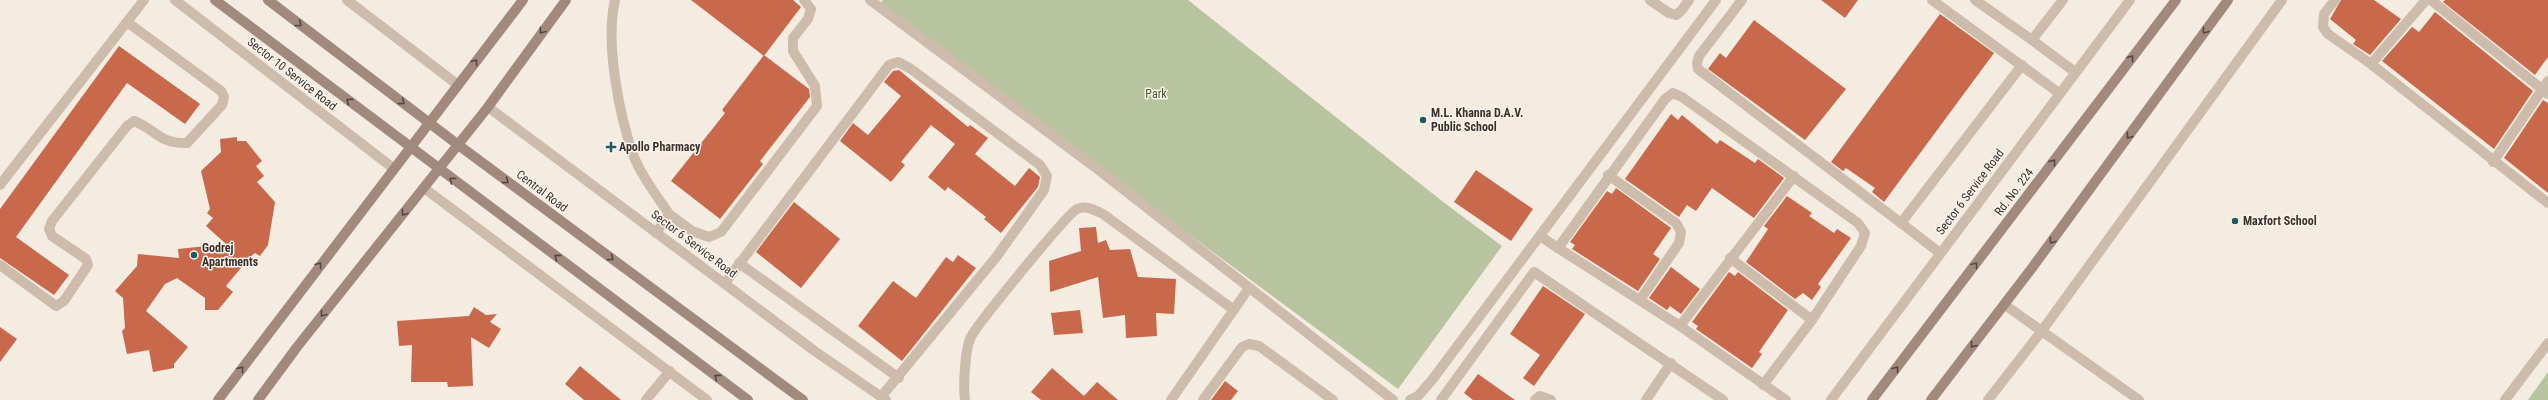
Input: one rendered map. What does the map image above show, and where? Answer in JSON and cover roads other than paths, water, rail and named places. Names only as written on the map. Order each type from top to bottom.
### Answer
[{"type":"main road","points":[[215,0],[438,169],[748,400]]},
{"type":"main road","name":"Central Road","points":[[268,0],[457,144],[803,400]]},
{"type":"main road","points":[[218,400],[428,122],[523,0]]},
{"type":"main road","points":[[258,400],[457,144],[488,107],[566,0]]},
{"type":"main road","name":"Rd. No. 224","points":[[1872,400],[2176,0]]},
{"type":"main road","points":[[1931,400],[2005,305],[2228,0]]},
{"type":"street","points":[[0,185],[144,0]]},
{"type":"street","name":"Sector 10 Service Road","points":[[175,0],[393,168]]},
{"type":"street","points":[[346,0],[458,85]]},
{"type":"street","points":[[615,0],[613,50],[624,116],[634,157],[669,214],[692,231],[709,237],[721,232],[817,106],[815,86],[793,51],[793,38],[808,19],[811,8],[804,0]]},
{"type":"street","points":[[870,0],[1100,171],[1393,400]]},
{"type":"street","points":[[1650,0],[1669,13],[1676,15],[1689,0]]},
{"type":"street","points":[[1410,400],[1418,396],[1432,380],[1716,0]]},
{"type":"street","points":[[1742,0],[1699,56],[1697,64],[1698,69],[1940,253]]},
{"type":"street","points":[[1932,0],[2059,93]]},
{"type":"street","points":[[1975,0],[2075,72]]},
{"type":"street","points":[[2032,40],[2063,0]]},
{"type":"street","name":"Sector 6 Service Road","points":[[1831,400],[2130,0]]},
{"type":"street","points":[[1988,400],[2041,332],[2282,0]]},
{"type":"street","points":[[2335,0],[2324,14],[2323,26],[2328,34],[2371,64],[2493,162],[2548,203]]},
{"type":"street","points":[[2371,64],[2426,0]]},
{"type":"street","points":[[2431,0],[2546,88],[2493,162]]},
{"type":"street","points":[[0,265],[56,306],[64,301],[88,265],[86,258],[52,236],[49,229],[52,221],[127,126],[134,121],[142,124],[165,141],[187,142],[222,105],[224,97],[221,91],[127,22]]},
{"type":"street","points":[[724,283],[738,262],[889,65],[898,62],[911,69],[1040,165],[1047,176],[1044,190],[997,256],[883,398]]},
{"type":"street","points":[[1901,223],[2022,65]]},
{"type":"street","points":[[1558,248],[1608,175],[1665,99],[1673,93],[1682,97],[1858,222],[1865,233],[1861,246],[1812,320],[1763,385]]},
{"type":"street","name":"Sector 6 Service Road","points":[[488,107],[656,233],[883,398]]},
{"type":"street","points":[[1608,175],[1676,223],[1681,232],[1679,243],[1640,300]]},
{"type":"street","points":[[1680,326],[1730,258],[1794,176]]},
{"type":"street","points":[[424,188],[707,400]]},
{"type":"street","points":[[965,400],[963,387],[970,337],[1040,249],[1077,209],[1087,207],[1103,214],[1234,310]]},
{"type":"street","points":[[656,233],[669,214]]},
{"type":"street","points":[[1540,236],[1680,326],[1786,400]]},
{"type":"street","points":[[1730,258],[1812,320]]},
{"type":"street","points":[[738,262],[899,378]]},
{"type":"street","points":[[1520,263],[1671,363],[1723,400]]},
{"type":"street","points":[[1440,400],[1534,272]]},
{"type":"street","points":[[1171,400],[1249,288]]},
{"type":"street","points":[[2005,305],[2041,332],[2139,400]]},
{"type":"street","points":[[2505,400],[2548,343]]},
{"type":"street","points":[[1203,400],[1242,347],[1249,344],[1259,346],[1333,400]]},
{"type":"street","points":[[1646,400],[1671,363]]},
{"type":"street","points":[[646,400],[670,371]]},
{"type":"street","points":[[1535,400],[1540,396],[1552,400]]},
{"type":"place","name":"M.L. Khanna D.A.V. Public School","points":[[1423,120]]},
{"type":"place","name":"Apollo Pharmacy","points":[[611,147]]},
{"type":"place","name":"Maxfort School","points":[[2235,221]]},
{"type":"place","name":"Godrej Apartments","points":[[194,255]]},
{"type":"park label","name":"Park","points":[[1156,94]]}]
